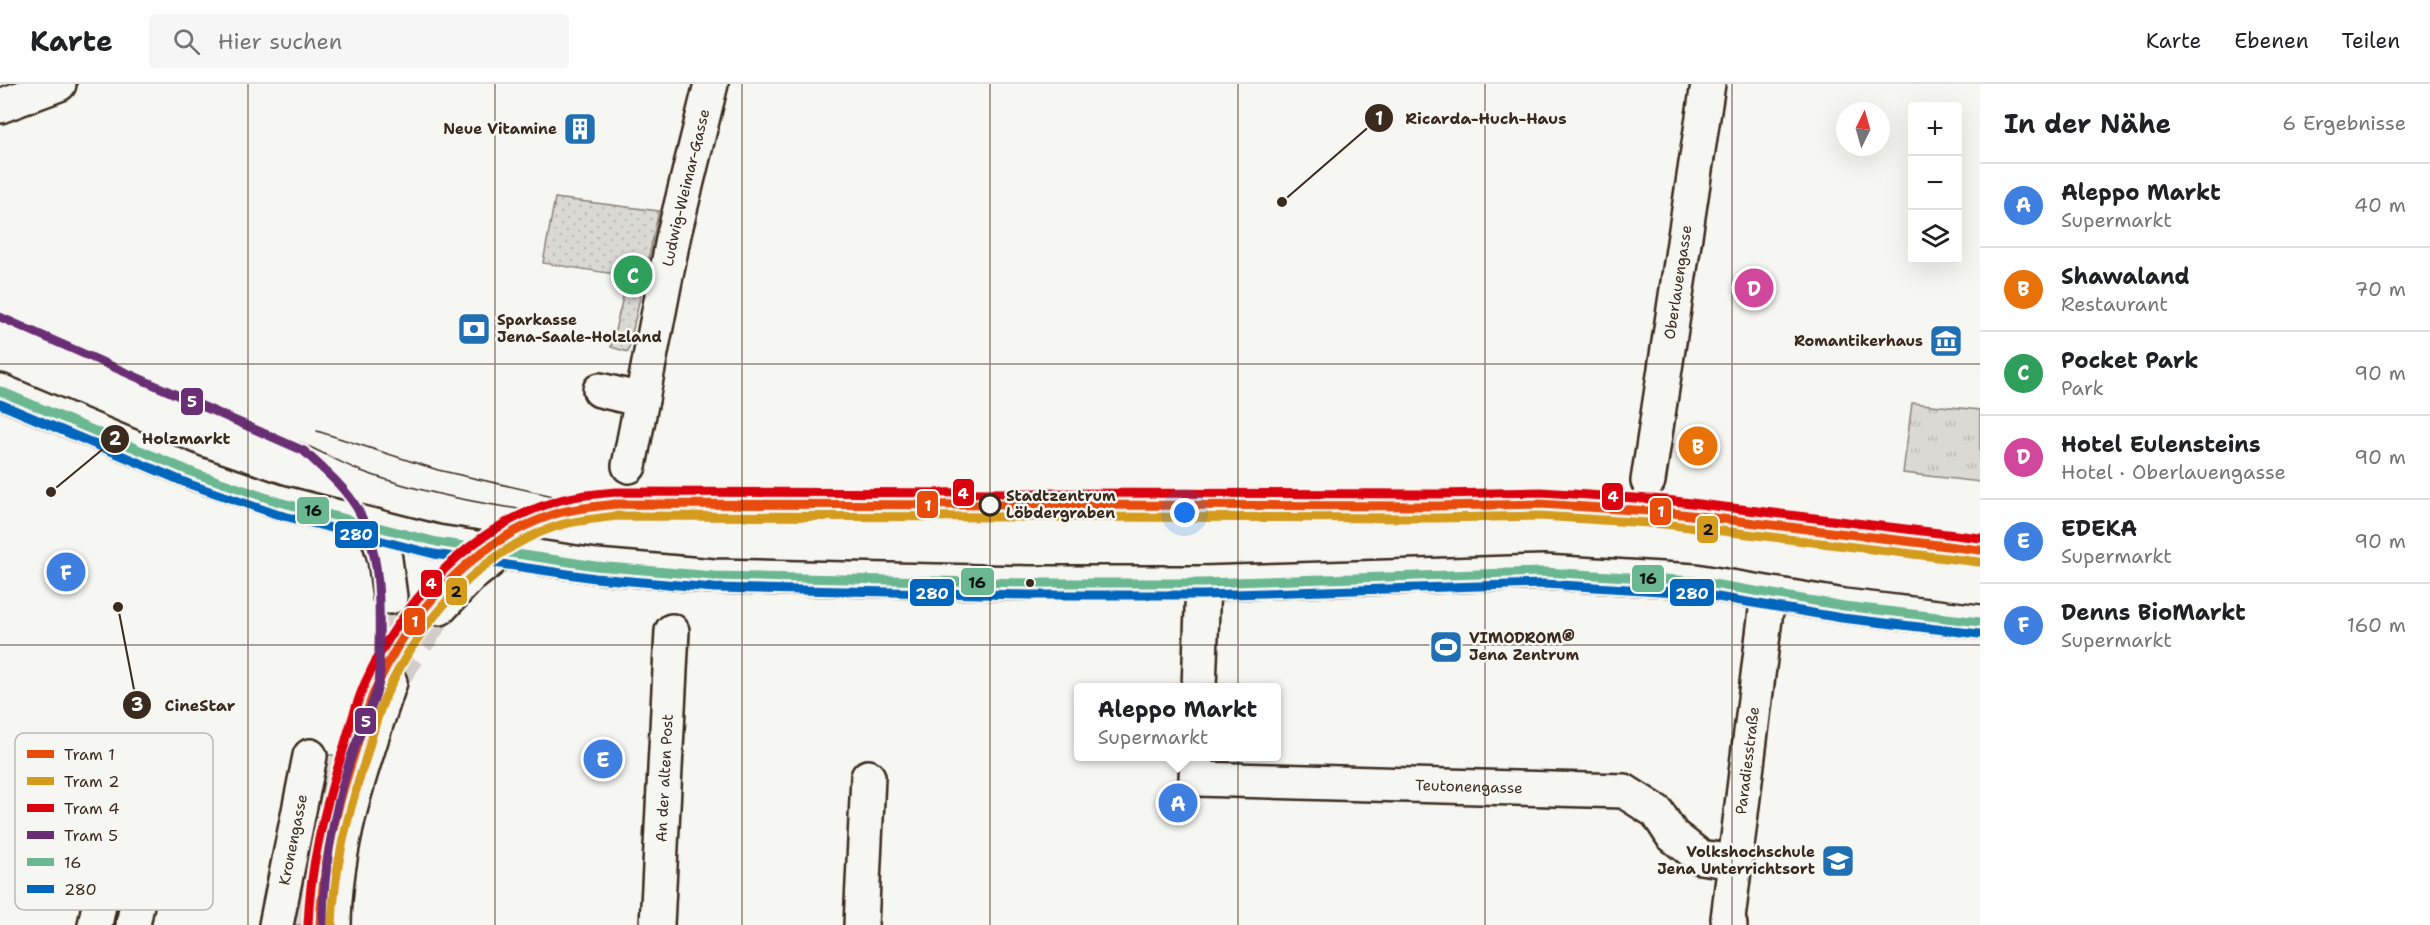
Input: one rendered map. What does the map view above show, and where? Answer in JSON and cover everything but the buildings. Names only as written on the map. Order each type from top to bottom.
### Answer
[{"type":"street","points":[[0,106],[59,84]]},
{"type":"street","name":"Ludwig-Weimar-Gasse","points":[[629,466],[674,234],[711,84]]},
{"type":"street","name":"Oberlauengasse","points":[[1648,481],[1708,84]]},
{"type":"street","points":[[600,390],[642,400]]},
{"type":"street","points":[[0,391],[195,473],[279,502],[437,542],[596,566],[714,576],[1030,583],[1203,583],[1544,572],[1695,581],[1844,606],[1980,622]]},
{"type":"street","points":[[375,526],[385,559],[390,597]]},
{"type":"street","points":[[440,608],[469,577],[502,551]]},
{"type":"street","points":[[1199,683],[1203,583]]},
{"type":"street","name":"Paradiesstraße","points":[[1726,923],[1768,594]]},
{"type":"street","name":"An der alten Post","points":[[657,925],[672,631]]},
{"type":"street","points":[[334,925],[334,892],[344,830],[361,768],[390,682]]},
{"type":"street","name":"Kronengasse","points":[[276,925],[310,756]]},
{"type":"street","name":"Teutonengasse","points":[[1197,761],[1197,779],[1624,791],[1657,812],[1672,835],[1700,857],[1735,862]]},
{"type":"street","points":[[861,925],[868,777]]},
{"type":"street","points":[[95,925],[98,910]]},
{"type":"street","points":[[133,925],[136,910]]},
{"type":"green space","points":[[555,198],[659,211],[628,352],[611,347],[628,276],[543,263]]},
{"type":"green space","points":[[1912,403],[1980,410],[1980,482],[1903,473]]},
{"type":"green space","points":[[324,754],[338,756],[310,895],[310,925],[292,925]]},
{"type":"tunnel","points":[[390,597],[390,682]]},
{"type":"tunnel","points":[[390,682],[440,608]]},
{"type":"tram line","name":"5","points":[[0,317],[304,451],[339,485],[357,508],[365,524],[375,559],[380,678],[373,703],[352,753],[338,803],[327,864],[323,925]]},
{"type":"tram line","points":[[317,431],[438,470],[553,496],[615,504]]},
{"type":"tram line","points":[[299,442],[361,471],[456,498],[523,510],[621,521]]},
{"type":"tram line","name":"4","points":[[308,925],[318,842],[328,801],[358,702],[380,654],[417,599],[463,552],[489,533],[518,517],[564,499],[615,492],[1436,494],[1541,492],[1666,500],[1980,538]]},
{"type":"tram line","name":"1","points":[[320,925],[326,863],[339,804],[368,708],[405,634],[446,584],[495,543],[523,527],[567,511],[615,504],[1436,506],[1540,504],[1665,512],[1980,550]]},
{"type":"tram line","name":"2","points":[[332,925],[342,843],[379,712],[416,641],[455,592],[478,571],[529,537],[571,522],[616,516],[1436,518],[1540,516],[1664,524],[1979,562]]},
{"type":"transit line","name":"16","points":[[0,391],[194,473],[279,502],[437,542],[596,566],[714,576],[1030,583],[1203,583],[1544,572],[1695,581],[1844,606],[1980,622]]},
{"type":"transit line","name":"280","points":[[0,404],[189,484],[276,514],[434,554],[595,578],[714,588],[1030,595],[1203,595],[1544,584],[1694,593],[1842,618],[1979,634]]},
{"type":"place","name":"Neue Vitamine","points":[[580,129]]},
{"type":"place","name":"Ricarda-Huch-Haus","points":[[1282,202]]},
{"type":"place","name":"Pocket Park","points":[[633,275]]},
{"type":"place","name":"Hotel Eulensteins","points":[[1754,288]]},
{"type":"place","name":"Sparkasse Jena-Saale-Holzland","points":[[474,329]]},
{"type":"place","name":"Romantikerhaus","points":[[1946,341]]},
{"type":"place","name":"Shawaland","points":[[1698,446]]},
{"type":"place","name":"Holzmarkt","points":[[51,492]]},
{"type":"place","name":"Stadtzentrum Löbdergraben","points":[[990,505]]},
{"type":"place","name":"Denns BioMarkt","points":[[66,572]]},
{"type":"place","name":"CineStar","points":[[118,607]]},
{"type":"place","name":"VIMODROM® Jena Zentrum","points":[[1446,647]]},
{"type":"place","name":"EDEKA","points":[[603,759]]},
{"type":"place","name":"Aleppo Markt","points":[[1178,803]]},
{"type":"place","name":"Volkshochschule Jena Unterrichtsort","points":[[1838,861]]}]
